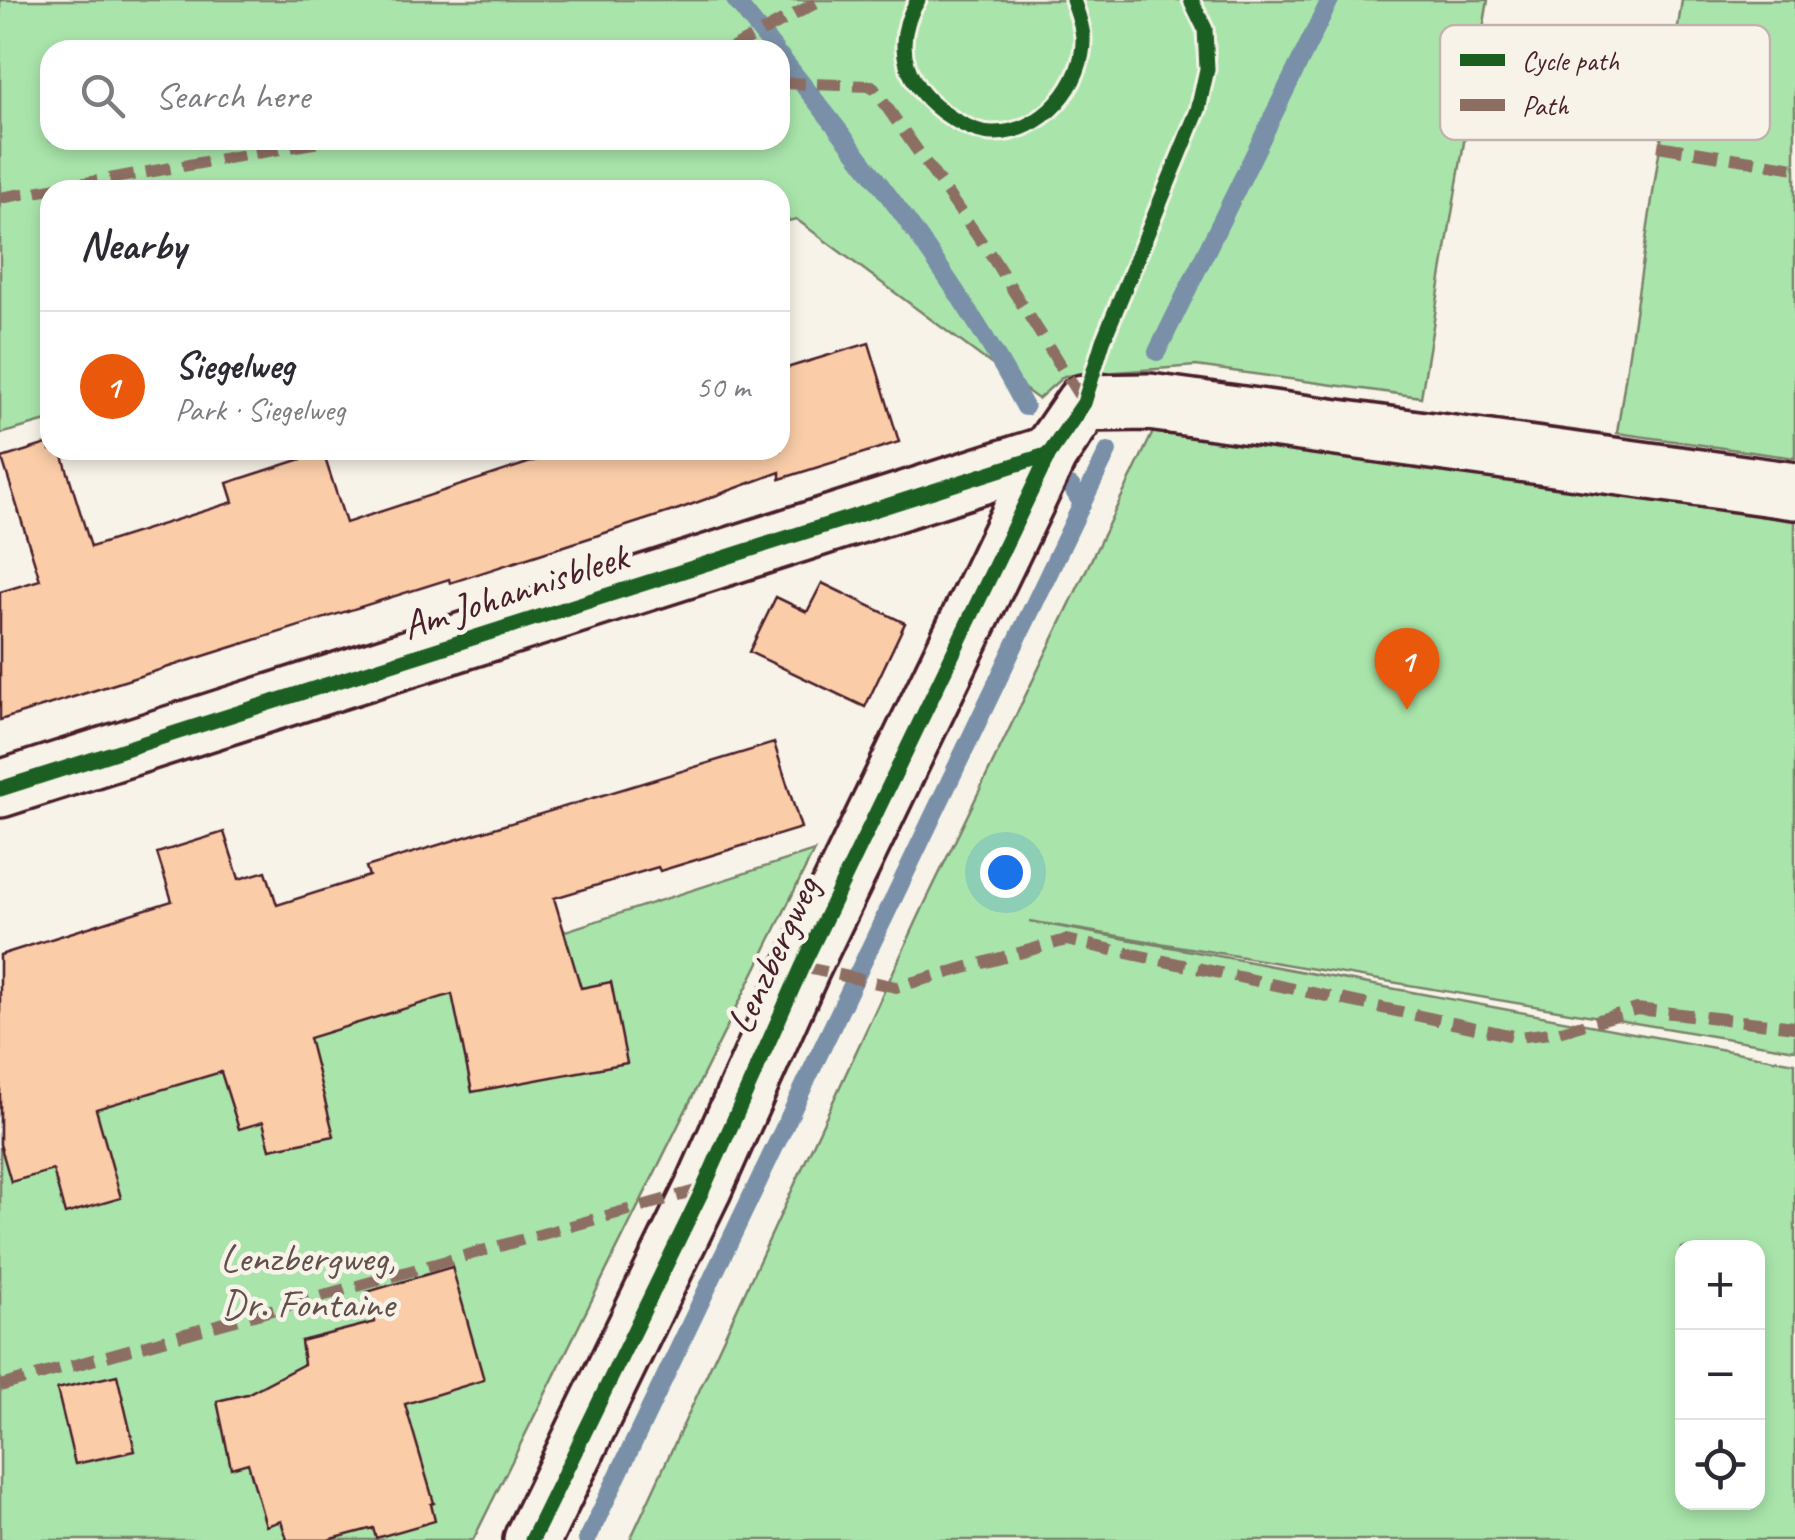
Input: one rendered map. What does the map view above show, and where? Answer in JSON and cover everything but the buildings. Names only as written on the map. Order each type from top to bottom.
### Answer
[{"type":"street","name":"Lenzbergweg","points":[[532,1540],[703,1189],[802,967],[1049,454],[1084,403],[1149,402],[1795,491]]},
{"type":"street","name":"Am Johannisbleek","points":[[0,789],[1049,454]]},
{"type":"green space","points":[[0,0],[1488,0],[1484,25],[1440,25],[1440,140],[1464,140],[1421,397],[1196,366],[1064,376],[1038,399],[796,219],[790,220],[790,180],[40,180],[40,423],[0,434]]},
{"type":"green space","points":[[1682,0],[1795,0],[1795,458],[1617,433],[1661,140],[1770,140],[1770,25],[1678,25]]},
{"type":"green space","points":[[1154,430],[1795,517],[1795,1050],[1029,921],[1795,1063],[1795,1540],[630,1540],[925,903]]},
{"type":"green space","name":"Lenzbergweg, Dr. Fontaine","points":[[814,851],[473,1540],[0,1540],[0,1106],[413,980]]},
{"type":"waterway","points":[[735,0],[767,40]]},
{"type":"waterway","points":[[1157,352],[1330,0]]},
{"type":"waterway","points":[[790,69],[942,270],[1025,407]]},
{"type":"waterway","points":[[1082,504],[1108,451]]},
{"type":"waterway","points":[[587,1540],[1082,504],[1071,486]]},
{"type":"marked path","points":[[747,40],[821,0]]},
{"type":"marked path","points":[[790,83],[872,86],[992,257],[1084,403]]},
{"type":"marked path","points":[[1658,146],[1795,168]]},
{"type":"marked path","points":[[103,180],[274,150]]},
{"type":"marked path","points":[[0,198],[40,191]]},
{"type":"marked path","points":[[802,967],[896,987],[1066,940],[1518,1037],[1558,1032],[1637,1009],[1795,1027]]},
{"type":"marked path","points":[[0,1386],[703,1189]]},
{"type":"cycle path","points":[[918,0],[909,17],[904,50],[914,80],[923,94],[950,117],[976,130],[993,133],[1028,125],[1057,103],[1068,88],[1082,55],[1083,37],[1073,0]]},
{"type":"cycle path","points":[[532,1540],[703,1189],[802,967],[1049,454],[1084,403],[1103,341],[1198,110],[1207,69],[1205,29],[1191,0]]},
{"type":"cycle path","points":[[0,789],[1049,454]]},
{"type":"place","name":"Siegelweg","points":[[1407,710]]}]
